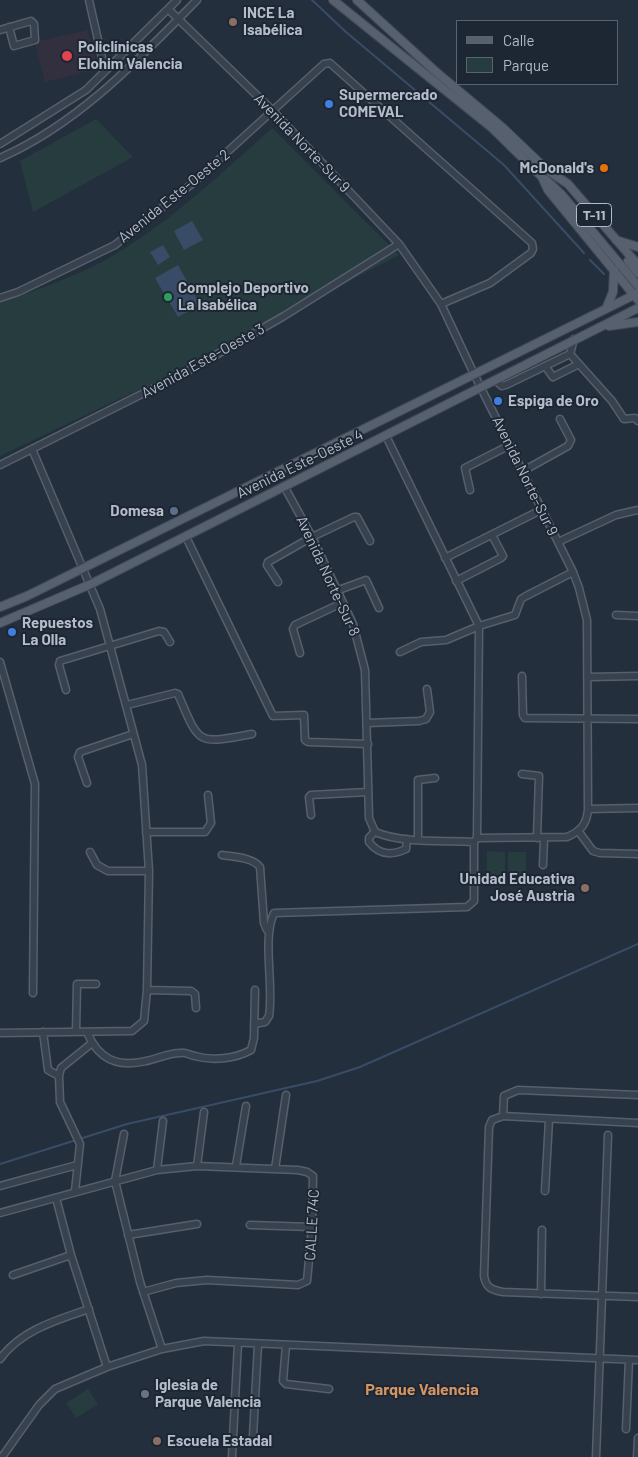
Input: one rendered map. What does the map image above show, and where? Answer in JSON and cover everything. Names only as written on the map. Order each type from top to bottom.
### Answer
[{"type":"main road","name":"T-11","points":[[333,0],[491,127],[542,177],[563,191],[638,273]]},
{"type":"main road","name":"T-11","points":[[357,0],[435,71],[502,127],[547,170],[638,286]]},
{"type":"main road","name":"T-11","points":[[547,170],[568,184],[638,265]]},
{"type":"main road","name":"T-11","points":[[542,177],[548,190],[637,296]]},
{"type":"main road","name":"T-11","points":[[616,240],[638,247]]},
{"type":"main road","points":[[606,309],[613,292],[614,268]]},
{"type":"main road","points":[[0,607],[27,596],[606,309],[637,296]]},
{"type":"main road","name":"Avenida Este-Oeste 4","points":[[0,623],[91,584],[638,308]]},
{"type":"main road","points":[[600,328],[638,322]]},
{"type":"street","points":[[89,0],[105,71]]},
{"type":"street","points":[[177,0],[86,90],[0,143],[3,156],[78,112],[112,84],[197,0]]},
{"type":"street","name":"Avenida Norte-Sur 9","points":[[168,9],[274,112],[399,244],[442,304],[474,374],[573,572],[588,620],[588,809],[587,818],[579,832]]},
{"type":"street","points":[[0,30],[9,27],[31,21],[34,24],[35,40],[16,46],[9,27]]},
{"type":"street","name":"Avenida Este-Oeste 2","points":[[0,298],[62,272],[115,245],[193,184],[326,63],[330,63],[532,243],[533,249],[531,253],[490,283],[442,304]]},
{"type":"street","name":"Avenida Este-Oeste 3","points":[[0,464],[188,371],[276,320],[399,244]]},
{"type":"street","points":[[495,380],[502,386],[506,385],[570,354],[574,339]]},
{"type":"street","points":[[570,354],[612,401],[624,419],[635,418],[638,421]]},
{"type":"street","points":[[545,366],[553,377],[579,364]]},
{"type":"street","points":[[523,471],[568,446],[571,440],[560,419]]},
{"type":"street","points":[[254,1024],[262,1024],[269,1016],[270,955],[268,931],[271,919],[277,912],[467,907],[474,900],[479,626],[386,436]]},
{"type":"street","points":[[470,490],[465,468],[510,445]]},
{"type":"street","points":[[0,1033],[132,1031],[144,1021],[147,990],[149,871],[142,765],[127,705],[91,584],[32,449]]},
{"type":"street","name":"Avenida Norte-Sur 8","points":[[284,486],[312,537],[336,591],[354,624],[365,670],[368,723],[369,818],[375,831]]},
{"type":"street","points":[[445,558],[541,510]]},
{"type":"street","points":[[558,542],[616,515],[638,510]]},
{"type":"street","points":[[278,582],[268,562],[312,537],[354,517],[357,517],[370,540]]},
{"type":"street","points":[[456,581],[503,556],[492,535]]},
{"type":"street","points":[[186,536],[273,716],[304,715],[305,740],[308,742],[368,744]]},
{"type":"street","points":[[400,652],[421,642],[446,640],[479,626],[515,615],[521,599],[573,572]]},
{"type":"street","points":[[336,591],[364,580],[379,608]]},
{"type":"street","points":[[300,653],[293,629],[295,625],[342,603]]},
{"type":"street","points":[[616,614],[638,616]]},
{"type":"street","points":[[66,690],[59,665],[60,661],[159,632],[164,632],[170,642]]},
{"type":"street","points":[[0,662],[35,784],[33,993]]},
{"type":"street","points":[[522,676],[523,715],[525,718],[638,719]]},
{"type":"street","points":[[588,677],[638,676]]},
{"type":"street","points":[[368,723],[426,719],[430,712],[427,688]]},
{"type":"street","points":[[127,705],[175,693],[178,694],[193,729],[201,737],[212,741],[252,734]]},
{"type":"street","points":[[87,783],[78,757],[80,752],[133,734]]},
{"type":"street","points":[[522,774],[539,776],[540,838],[543,865]]},
{"type":"street","points":[[418,839],[418,780],[435,778]]},
{"type":"street","points":[[311,814],[308,797],[311,794],[368,792]]},
{"type":"street","points":[[146,832],[205,832],[211,824],[208,795]]},
{"type":"street","points":[[588,809],[638,808]]},
{"type":"street","points":[[407,839],[406,849],[397,853],[384,853],[376,850],[369,842],[369,838],[375,831],[386,836],[407,839],[475,840],[567,837],[579,832],[593,851],[600,853],[638,854]]},
{"type":"street","points":[[90,852],[97,865],[108,871],[149,871]]},
{"type":"street","points":[[222,855],[256,862],[260,867],[264,922],[268,931]]},
{"type":"street","points":[[76,1032],[77,984],[96,984]]},
{"type":"street","points":[[147,990],[191,991],[195,994],[196,1008]]},
{"type":"street","points":[[87,1032],[94,1048],[112,1060],[124,1063],[147,1061],[178,1053],[222,1058],[244,1054],[251,1050],[255,990]]},
{"type":"street","points":[[43,1032],[48,1070],[59,1076]]},
{"type":"street","points":[[75,1191],[80,1144],[60,1102],[59,1076],[61,1068],[92,1043]]},
{"type":"street","points":[[503,1116],[504,1096],[518,1090],[638,1096]]},
{"type":"street","points":[[1,1212],[157,1170],[197,1166],[275,1169],[286,1095]]},
{"type":"street","points":[[236,1166],[246,1106]]},
{"type":"street","points":[[197,1166],[204,1112]]},
{"type":"street","points":[[638,1123],[549,1120],[503,1116],[492,1120],[489,1127],[484,1276],[485,1284],[491,1290],[541,1294],[638,1297]]},
{"type":"street","points":[[546,1191],[549,1120]]},
{"type":"street","points":[[157,1170],[163,1121]]},
{"type":"street","points":[[124,1134],[115,1181],[143,1292],[162,1349]]},
{"type":"street","points":[[596,1457],[608,1135]]},
{"type":"street","points":[[0,1186],[77,1165]]},
{"type":"street","name":"CALLE 74C","points":[[143,1292],[176,1283],[207,1280],[298,1285],[307,1280],[312,1227],[313,1176],[307,1172],[275,1169]]},
{"type":"street","points":[[56,1198],[71,1255],[107,1367]]},
{"type":"street","points":[[128,1235],[197,1224]]},
{"type":"street","points":[[250,1225],[312,1227]]},
{"type":"street","points":[[541,1294],[542,1230]]},
{"type":"street","points":[[13,1275],[71,1255]]},
{"type":"street","points":[[0,1359],[25,1335],[50,1322],[89,1309]]},
{"type":"street","points":[[2,1457],[38,1405],[55,1389],[107,1367],[162,1349],[204,1341],[638,1360]]},
{"type":"street","points":[[232,1457],[238,1343]]},
{"type":"street","points":[[253,1436],[258,1344]]},
{"type":"street","points":[[286,1345],[283,1381],[286,1384],[328,1389]]},
{"type":"street","points":[[626,1429],[629,1360]]},
{"type":"street","points":[[637,1457],[638,1438]]},
{"type":"shaded area","name":"Policlínicas Elohim Valencia","points":[[88,30],[98,69],[45,82],[35,42]]},
{"type":"green space","points":[[96,119],[133,157],[33,212],[20,161]]},
{"type":"green space","name":"Complejo Deportivo La Isabélica","points":[[272,128],[399,255],[161,379],[0,456],[0,303],[92,267],[141,238],[186,204]]},
{"type":"green space","points":[[487,851],[505,852],[505,879],[487,879]]},
{"type":"green space","points":[[508,852],[526,852],[526,879],[508,879]]},
{"type":"green space","points":[[88,1389],[98,1404],[76,1418],[66,1403]]},
{"type":"water","points":[[192,221],[203,240],[184,250],[174,231]]},
{"type":"water","points":[[163,245],[170,257],[158,265],[150,252]]},
{"type":"water","points":[[178,265],[200,305],[178,317],[155,278]]},
{"type":"waterway","points":[[312,0],[346,32],[504,165],[584,253]]},
{"type":"waterway","points":[[590,260],[604,274]]},
{"type":"waterway","points":[[0,1164],[127,1124],[317,1081],[360,1067],[638,944]]},
{"type":"place","name":"INCE La Isabélica","points":[[233,22]]},
{"type":"place","name":"Policlínicas Elohim Valencia","points":[[67,56]]},
{"type":"place","name":"Supermercado COMEVAL","points":[[329,104]]},
{"type":"place","name":"McDonald's","points":[[604,168]]},
{"type":"place","name":"Complejo Deportivo La Isabélica","points":[[168,297]]},
{"type":"place","name":"Espiga de Oro","points":[[498,401]]},
{"type":"place","name":"Domesa","points":[[174,511]]},
{"type":"place","name":"Repuestos La Olla","points":[[12,632]]},
{"type":"place","name":"Unidad Educativa José Austria","points":[[585,888]]},
{"type":"place","name":"Iglesia de Parque Valencia","points":[[145,1394]]},
{"type":"place","name":"Escuela Estadal","points":[[157,1441]]},
{"type":"district","name":"Parque Valencia","points":[[422,1390]]}]
